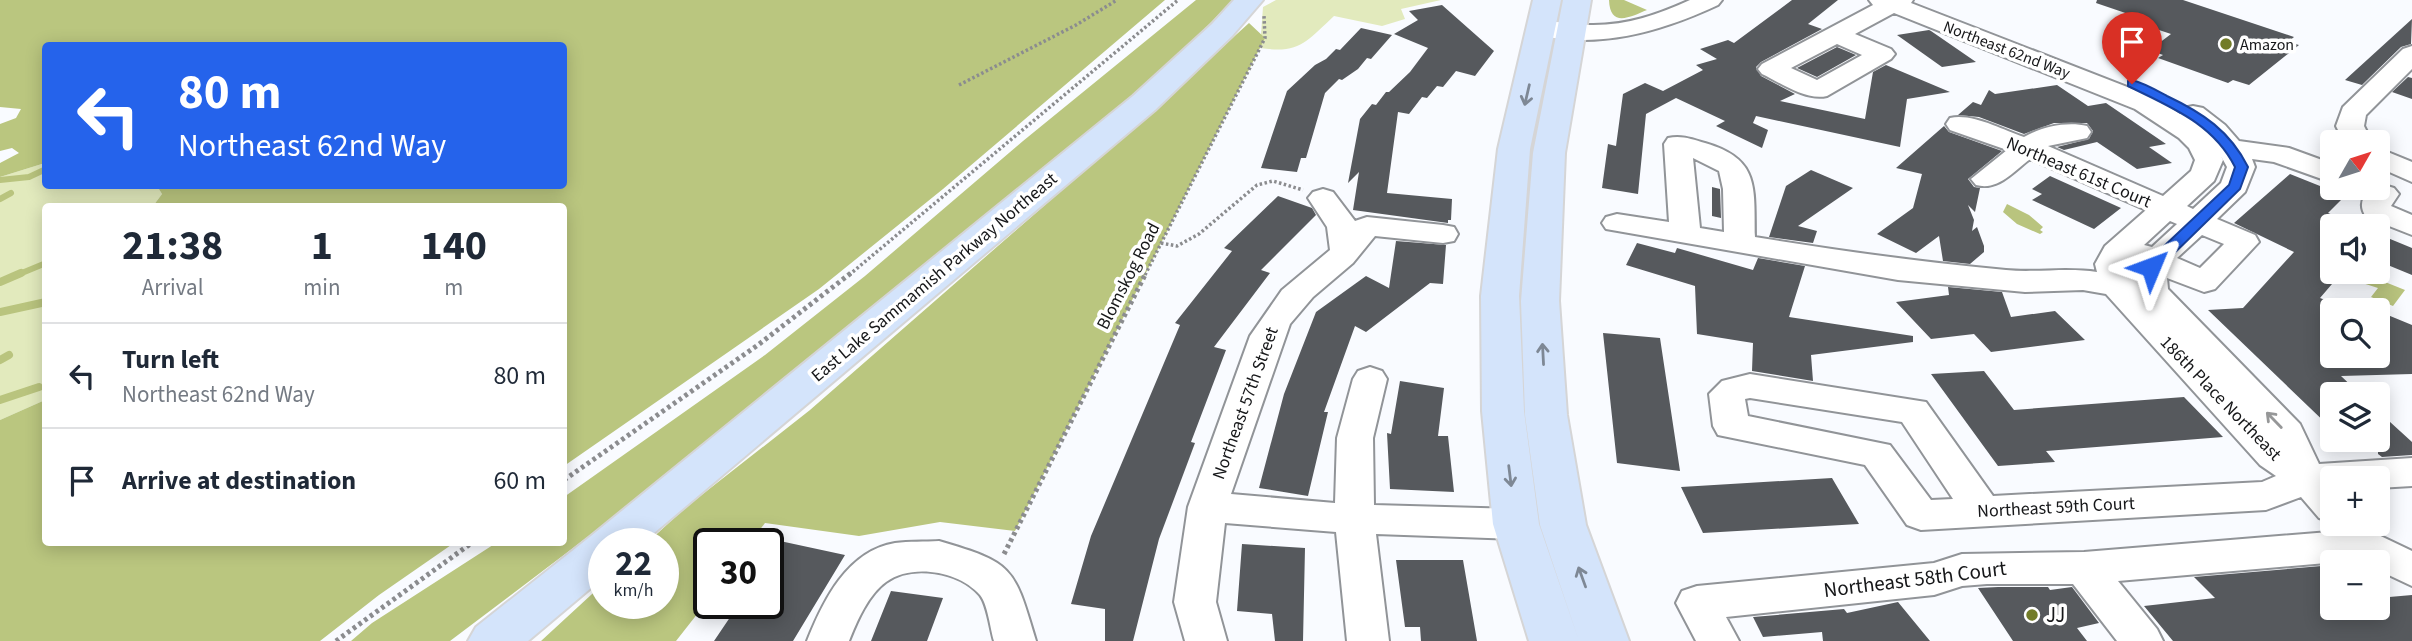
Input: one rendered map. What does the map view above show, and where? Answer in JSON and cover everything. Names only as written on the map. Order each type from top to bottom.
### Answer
[{"type":"main road","name":"East Lake Sammamish Parkway Northeast","points":[[629,528],[1144,103],[1222,30],[1256,4]]},
{"type":"main road","points":[[1554,641],[1516,524],[1503,411],[1500,296],[1514,149],[1560,15]]},
{"type":"main road","points":[[1560,15],[1540,301],[1546,415],[1563,525],[1604,641]]},
{"type":"main road","points":[[493,641],[588,563]]},
{"type":"street","points":[[1560,15],[1625,32],[1651,26],[1710,0]]},
{"type":"street","points":[[1836,34],[1882,54],[1818,90],[1772,69],[1896,1]]},
{"type":"street","name":"Northeast 62nd Way","points":[[1896,1],[2118,91],[2217,146]]},
{"type":"street","points":[[2352,130],[2350,126],[2353,113],[2412,54]]},
{"type":"street","name":"Northeast 61st Court","points":[[1960,124],[2028,149],[2244,242],[2204,282],[2154,276]]},
{"type":"street","points":[[1986,179],[2045,137],[2077,132]]},
{"type":"street","points":[[1685,234],[1678,144],[1715,156],[1730,164],[1737,174],[1740,242]]},
{"type":"street","points":[[2217,146],[2279,154],[2320,169]]},
{"type":"street","points":[[2117,286],[2111,264],[2123,246],[2204,175],[2217,146]]},
{"type":"street","points":[[1617,223],[1934,275],[2025,282],[2083,280],[2117,286],[2154,276],[2198,223],[2235,186],[2241,167],[2217,146]]},
{"type":"street","points":[[2390,162],[2412,173]]},
{"type":"street","points":[[2390,197],[2412,205]]},
{"type":"street","points":[[1323,198],[1339,219],[1346,246],[1342,256]]},
{"type":"street","points":[[2376,200],[2377,211],[2412,226]]},
{"type":"street","name":"Northeast 57th Street","points":[[1206,641],[1195,602],[1207,507],[1267,336],[1279,312],[1342,256],[1367,226],[1443,234]]},
{"type":"street","points":[[2123,246],[2154,276]]},
{"type":"street","name":"186th Place Northeast","points":[[2154,276],[2287,433],[2307,479]]},
{"type":"street","name":"186th Place Northeast","points":[[2117,286],[2273,456],[2307,479]]},
{"type":"street","points":[[1368,641],[1354,519],[1355,438],[1370,379]]},
{"type":"street","name":"Northeast 59th Court","points":[[1983,512],[1913,411],[1750,386],[1734,389],[1727,394],[1731,426],[1877,454],[1921,515],[1983,512],[2266,496],[2307,479],[2412,472]]},
{"type":"street","points":[[2307,479],[2320,494]]},
{"type":"street","points":[[1207,507],[1354,519],[1516,524]]},
{"type":"street","points":[[2084,568],[2341,536]]},
{"type":"street","points":[[2360,536],[2412,570]]},
{"type":"street","points":[[828,641],[841,609],[870,572],[894,559],[939,557],[974,567],[1002,571],[1015,641]]},
{"type":"street","points":[[2084,568],[2142,641]]},
{"type":"street","name":"Northeast 58th Court","points":[[1718,641],[1697,603],[1934,579],[1962,570],[2084,568]]},
{"type":"path","points":[[959,85],[1076,25],[1117,0]]},
{"type":"path","points":[[567,478],[758,345],[844,279],[1178,0]]},
{"type":"path","name":"Blomskog Road","points":[[1002,571],[1161,243],[1265,38],[1256,4]]},
{"type":"path","points":[[1161,243],[1177,246],[1199,234],[1257,185],[1273,181],[1323,198]]},
{"type":"path","points":[[336,641],[467,546]]},
{"type":"shaded area","points":[[0,0],[1165,0],[943,189],[819,289],[567,464],[567,203],[155,203],[162,194],[159,189],[567,189],[567,42],[42,42],[42,164],[0,177],[0,163],[19,153],[12,148],[0,151],[0,124],[16,118],[21,109],[0,107]]},
{"type":"shaded area","points":[[1196,0],[1233,0],[1162,72],[614,517],[599,528],[588,528],[588,537],[450,641],[351,641],[372,623],[491,546],[567,546],[567,495],[765,355],[865,276],[1023,141]]},
{"type":"shaded area","points":[[1276,0],[1441,0],[1401,9],[1405,19],[1382,26],[1334,16],[1302,44],[1284,49],[1260,48],[1263,7]]},
{"type":"shaded area","points":[[1609,0],[1624,0],[1647,10],[1628,17],[1617,17],[1610,9]]},
{"type":"shaded area","points":[[1249,23],[1265,38],[1015,531],[940,522],[859,536],[765,523],[761,528],[693,528],[693,619],[676,641],[541,641],[588,598],[588,619],[679,619],[679,528],[663,528],[810,410],[1148,115]]},
{"type":"shaded area","points":[[42,164],[42,189],[159,189],[162,194],[155,203],[42,203],[42,401],[0,420],[0,177]]},
{"type":"shaded area","points":[[2007,204],[2029,215],[2043,227],[2040,230],[2043,232],[2040,234],[2017,224],[2003,212]]},
{"type":"shaded area","points":[[2366,284],[2390,284],[2405,290],[2393,306],[2390,305],[2390,298],[2371,297],[2378,288]]},
{"type":"shaded area","points":[[42,401],[42,546],[450,546],[379,595],[320,641],[0,641],[0,420]]},
{"type":"building","points":[[1792,0],[1838,0],[1808,24],[1822,29],[1756,67],[1761,76],[1795,94],[1780,101],[1865,119],[1873,72],[1886,65],[1950,92],[1907,99],[1900,147],[1756,116],[1753,123],[1768,130],[1762,148],[1716,126],[1725,121],[1676,98],[1646,114],[1638,194],[1602,188],[1608,144],[1616,146],[1623,94],[1645,83],[1663,91],[1703,70],[1696,65],[1717,59],[1700,49],[1728,40],[1734,43]]},
{"type":"building","name":"Amazon","points":[[2097,0],[2183,0],[2294,37],[2288,42],[2299,45],[2249,85],[2233,80],[2228,83],[2158,58],[2163,55],[2150,50],[2171,34],[2144,25],[2149,21],[2096,3]]},
{"type":"building","points":[[1442,5],[1494,51],[1475,76],[1456,71],[1443,87],[1437,86],[1427,98],[1422,97],[1409,114],[1398,112],[1387,193],[1452,199],[1451,220],[1448,220],[1448,223],[1353,210],[1359,172],[1348,183],[1360,119],[1372,104],[1376,105],[1386,92],[1410,72],[1428,48],[1394,34],[1418,20],[1409,11]]},
{"type":"building","points":[[2412,19],[2411,44],[2401,47],[2362,85],[2345,80]]},
{"type":"building","points":[[1361,28],[1392,35],[1371,59],[1367,58],[1358,69],[1342,80],[1339,79],[1325,93],[1306,158],[1301,158],[1297,172],[1261,168],[1287,91],[1315,65],[1336,49],[1340,50]]},
{"type":"building","points":[[1929,30],[1976,62],[1942,67],[1897,35]]},
{"type":"building","points":[[1837,47],[1856,55],[1817,77],[1797,68]]},
{"type":"building","points":[[2408,77],[2412,78],[2412,99],[2392,92]]},
{"type":"building","points":[[2057,85],[2088,106],[2106,103],[2166,144],[2149,147],[2172,163],[2137,169],[2097,142],[2064,150],[2057,147],[2089,139],[2093,131],[2087,123],[2054,123],[2024,134],[1979,117],[1958,115],[1973,102],[1981,105],[1989,90],[1995,94]]},
{"type":"building","points":[[1944,126],[1949,132],[2002,151],[1968,179],[1974,187],[1980,188],[1975,212],[1968,205],[1974,220],[1972,231],[1977,227],[1984,246],[1984,252],[1970,264],[1943,261],[1939,236],[1916,253],[1877,234],[1913,208],[1922,174],[1896,168]]},
{"type":"building","points":[[1811,170],[1853,188],[1798,226],[1817,231],[1813,243],[1769,237],[1786,186]]},
{"type":"building","points":[[2290,174],[2320,186],[2320,200],[2341,200],[2328,213],[2330,214],[2320,214],[2320,284],[2332,284],[2320,298],[2320,368],[2390,368],[2390,316],[2412,325],[2412,374],[2341,376],[2347,382],[2320,382],[2320,418],[2208,310],[2243,308],[2294,252],[2234,223]]},
{"type":"building","points":[[2050,176],[2121,208],[2094,229],[2032,200],[2042,194],[2032,189]]},
{"type":"building","points":[[1712,187],[1720,189],[1721,218],[1712,216]]},
{"type":"building","points":[[1278,196],[1312,208],[1316,215],[1261,270],[1270,273],[1214,347],[1226,350],[1191,442],[1195,443],[1159,539],[1133,641],[1105,641],[1105,609],[1071,604],[1091,536],[1180,325],[1175,323],[1232,251],[1224,248]]},
{"type":"building","points":[[2390,239],[2412,248],[2412,275],[2390,266]]},
{"type":"building","points":[[1396,241],[1446,245],[1443,284],[1430,283],[1366,332],[1355,326],[1324,412],[1328,412],[1308,496],[1259,488],[1284,394],[1316,312],[1366,276],[1389,288]]},
{"type":"building","points":[[1637,243],[1675,253],[1677,248],[1753,270],[1758,258],[1805,266],[1789,317],[1913,336],[1913,342],[1811,355],[1813,381],[1752,371],[1753,343],[1697,334],[1695,286],[1626,265]]},
{"type":"building","points":[[1948,287],[2002,292],[2011,317],[2055,311],[2085,340],[1991,352],[1974,334],[1931,339],[1896,302],[1949,295]]},
{"type":"building","points":[[1603,333],[1660,338],[1680,471],[1617,463]]},
{"type":"building","points":[[1984,371],[2014,410],[2184,397],[2223,437],[2046,451],[2055,462],[1998,466],[1931,374]]},
{"type":"building","points":[[1400,381],[1444,388],[1438,436],[1448,436],[1454,492],[1390,489],[1387,433],[1391,434]]},
{"type":"building","points":[[2390,422],[2412,442],[2412,455],[2382,457],[2378,454],[2390,452]]},
{"type":"building","points":[[1832,478],[1859,524],[1703,533],[1681,487]]},
{"type":"building","points":[[784,542],[845,555],[793,641],[714,641],[729,619],[784,619]]},
{"type":"building","points":[[1242,544],[1305,548],[1303,641],[1275,641],[1272,614],[1237,611]]},
{"type":"building","points":[[1396,560],[1463,560],[1477,641],[1421,641],[1420,627],[1405,627]]},
{"type":"building","points":[[2320,566],[2320,620],[2390,620],[2390,597],[2412,595],[2412,641],[2173,641],[2144,606],[2215,598],[2194,577]]},
{"type":"building","name":"JJ","points":[[2048,587],[2050,590],[2072,587],[2099,623],[2077,628],[2087,641],[2013,641],[1978,588]]},
{"type":"building","points":[[891,591],[943,598],[927,641],[871,641]]},
{"type":"building","points":[[1898,602],[1930,641],[1823,641],[1822,632],[1763,637],[1753,617],[1844,609],[1847,613]]},
{"type":"waterway","points":[[0,180],[29,177],[42,171]]},
{"type":"waterway","points":[[0,199],[11,193]]},
{"type":"waterway","points":[[17,275],[42,265]]},
{"type":"waterway","points":[[0,282],[21,273]]},
{"type":"waterway","points":[[0,312],[42,303]]},
{"type":"waterway","points":[[0,360],[9,355]]},
{"type":"waterway","points":[[0,400],[39,387]]},
{"type":"place","name":"Amazon","points":[[2226,44]]},
{"type":"place","name":"JJ","points":[[2032,615]]},
{"type":"route","points":[[2132,84],[2160,96],[2213,127],[2232,148],[2241,167],[2235,186],[2151,267]]}]
